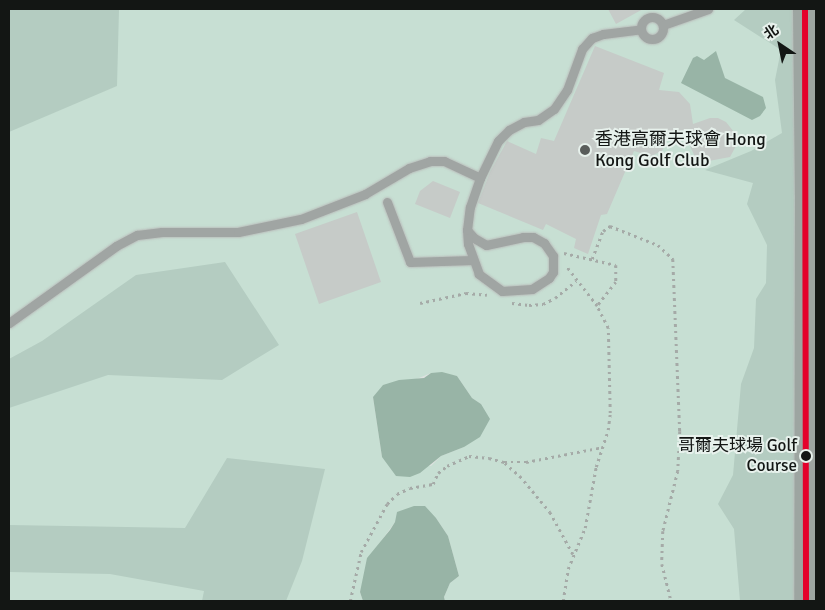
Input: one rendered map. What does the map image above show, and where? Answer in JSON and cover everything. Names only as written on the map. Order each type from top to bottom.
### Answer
[{"type":"main road","points":[[805,9],[807,195],[806,601]]},
{"type":"lane","points":[[663,25],[708,9]]},
{"type":"lane","points":[[652,17],[659,19],[663,25],[661,36],[654,40],[644,36],[640,29],[643,22],[652,17]]},
{"type":"lane","points":[[467,230],[474,238],[486,244],[533,237],[549,250],[554,264],[549,278],[542,285],[532,289],[502,291],[490,284],[479,274],[468,244],[467,230],[470,207],[480,178],[498,140],[524,122],[538,120],[554,109],[566,90],[582,49],[592,38],[603,34],[640,29]]},
{"type":"lane","points":[[9,323],[116,246],[137,235],[162,232],[238,232],[301,219],[365,194],[408,168],[430,161],[444,161],[480,178]]},
{"type":"lane","points":[[386,202],[410,262],[473,260]]},
{"type":"path","points":[[592,259],[603,231],[610,226],[658,245],[673,259],[680,432],[678,471],[663,531],[662,564],[670,601]]},
{"type":"path","points":[[563,601],[568,569],[585,528],[596,467],[603,447],[610,413],[608,328],[597,306],[566,268],[561,253],[616,265],[616,282],[597,306]]},
{"type":"path","points":[[350,601],[360,552],[387,504],[397,494],[410,488],[433,484],[438,473],[447,466],[469,456],[504,462],[526,462],[603,447]]},
{"type":"path","points":[[504,462],[520,476],[550,512],[573,555]]},
{"type":"shaded area","points":[[9,9],[791,9],[789,601],[445,601],[444,597],[450,583],[459,576],[448,536],[436,518],[395,522],[379,544],[360,592],[363,601],[9,601]],"holes":[[[431,373],[457,376],[472,398],[481,404],[464,447],[441,456],[431,466],[382,457],[373,397]]]},
{"type":"shaded area","points":[[9,9],[119,9],[117,86],[9,132]]},
{"type":"shaded area","points":[[746,9],[816,9],[816,601],[740,601],[734,529],[718,504],[733,475],[741,384],[754,348],[756,299],[766,283],[767,245],[747,204],[753,183],[705,170],[751,151],[782,133],[775,80],[781,50],[734,20]]},
{"type":"shaded area","points":[[716,51],[725,78],[763,97],[766,108],[760,116],[752,120],[681,83],[693,58],[697,56],[704,60]]},
{"type":"shaded area","points":[[225,262],[279,345],[222,380],[108,375],[9,408],[9,359],[42,341],[136,275]]},
{"type":"shaded area","points":[[442,372],[457,376],[472,398],[481,404],[490,419],[480,437],[464,447],[441,456],[420,473],[410,477],[396,476],[382,457],[373,397],[383,385],[399,380],[424,378],[431,373]]},
{"type":"shaded area","points":[[227,458],[325,469],[302,561],[286,601],[202,601],[204,591],[110,574],[9,572],[9,525],[185,528]]},
{"type":"shaded area","points":[[414,506],[425,506],[448,536],[459,576],[450,583],[444,597],[445,601],[363,601],[360,592],[367,558],[390,530],[395,522],[397,512]]},
{"type":"building","points":[[608,9],[643,9],[616,24]]},
{"type":"building","name":"香港高爾夫球會 Hong Kong Golf Club","points":[[595,46],[664,73],[659,90],[679,92],[690,104],[693,124],[710,118],[718,118],[726,122],[734,132],[737,144],[730,157],[698,163],[687,140],[671,133],[662,151],[651,156],[634,151],[607,214],[601,215],[588,254],[574,248],[576,239],[546,224],[543,230],[478,203],[490,172],[507,141],[536,154],[541,138],[554,141]]},
{"type":"building","points":[[433,181],[460,192],[450,218],[415,204],[420,191]]},
{"type":"building","points":[[357,212],[381,282],[319,304],[295,234]]},
{"type":"transit line","points":[[805,9],[806,601]]},
{"type":"place","name":"香港高爾夫球會 Hong Kong Golf Club","points":[[585,150]]},
{"type":"place","name":"哥爾夫球場 Golf Course","points":[[806,456]]}]
